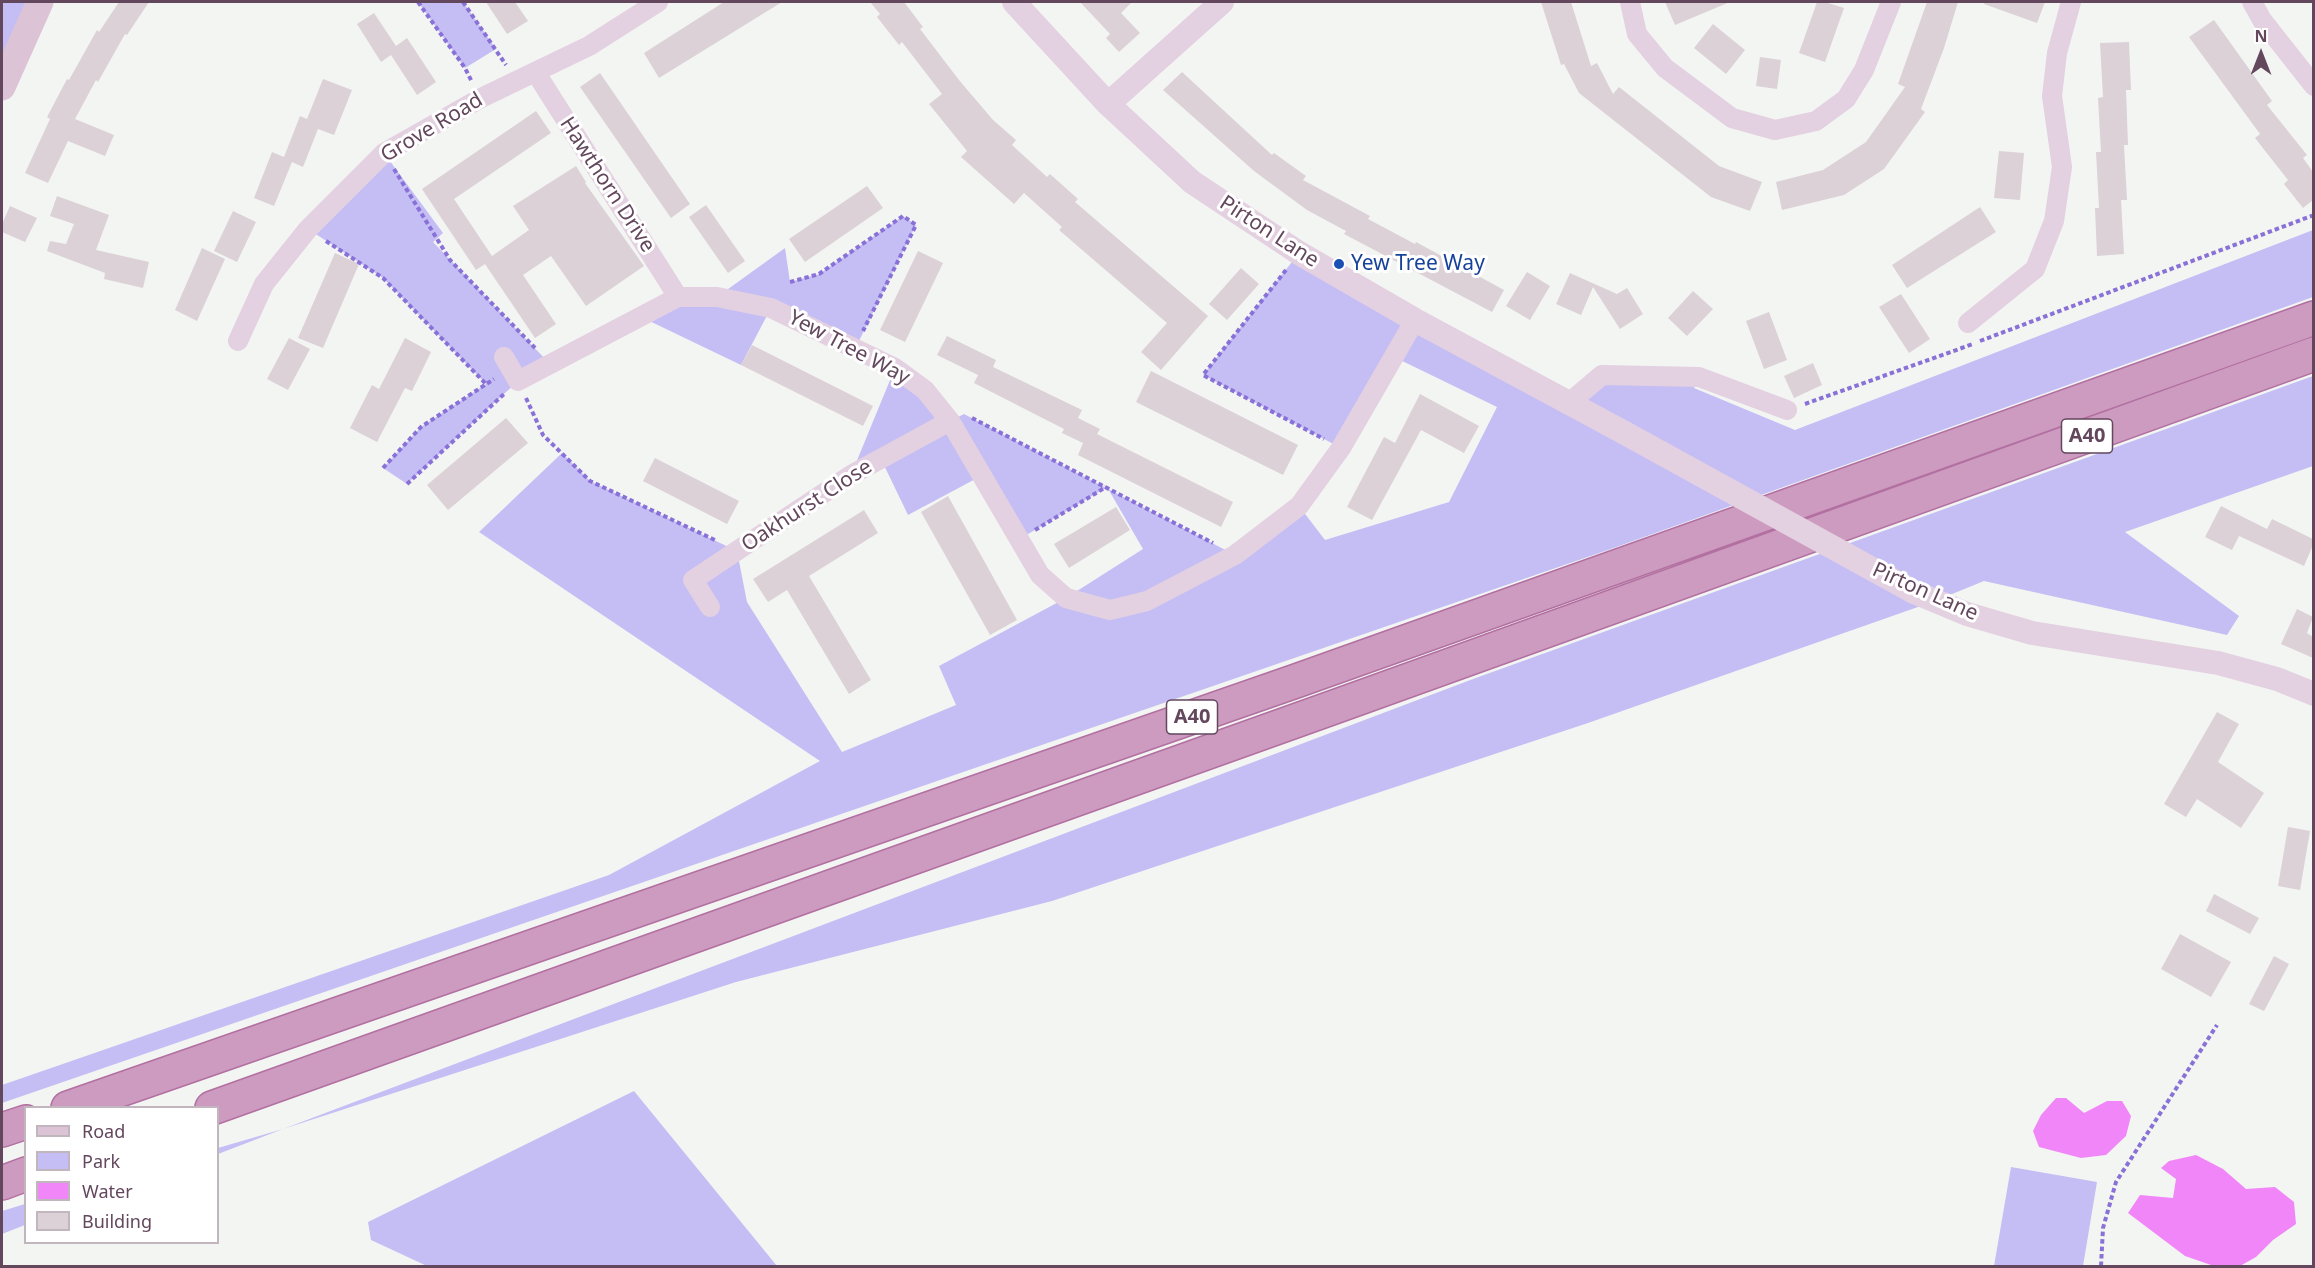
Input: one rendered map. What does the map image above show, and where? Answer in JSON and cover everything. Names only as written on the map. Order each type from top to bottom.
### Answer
[{"type":"highway","name":"A40","points":[[71,1106],[1296,681],[2313,318]]},
{"type":"highway","name":"A40","points":[[215,1106],[1315,714],[2313,354]]},
{"type":"highway","points":[[2,1130],[24,1123]]},
{"type":"highway","points":[[2,1182],[24,1175]]},
{"type":"main road","points":[[2,87],[40,2]]},
{"type":"street","name":"Grove Road","points":[[238,341],[264,284],[308,229],[384,153],[481,98],[590,46],[658,2]]},
{"type":"street","name":"Pirton Lane","points":[[1014,2],[1108,104],[1192,182],[1299,253],[1415,320],[1914,592],[1967,614],[2032,633],[2218,663],[2277,679],[2313,694]]},
{"type":"street","points":[[1108,104],[1222,2]]},
{"type":"street","points":[[1630,2],[1637,34],[1665,68],[1732,118],[1775,130],[1815,121],[1846,99],[1864,70],[1891,2]]},
{"type":"street","points":[[1968,323],[2035,269],[2054,221],[2062,167],[2052,96],[2057,53],[2071,2]]},
{"type":"street","points":[[2252,2],[2262,20],[2313,86]]},
{"type":"street","name":"Hawthorn Drive","points":[[536,73],[678,297]]},
{"type":"street","name":"Yew Tree Way","points":[[511,369],[550,364],[678,297],[717,297],[771,308],[896,368],[925,390],[950,421],[1040,575],[1066,598],[1110,610],[1147,601],[1235,555],[1299,506],[1341,448],[1415,320]]},
{"type":"street","points":[[1569,403],[1602,375],[1699,377],[1787,410]]},
{"type":"street","name":"Oakhurst Close","points":[[710,607],[693,580],[851,476],[950,421]]},
{"type":"path","points":[[418,2],[465,68],[481,98]]},
{"type":"path","points":[[463,2],[517,82]]},
{"type":"path","points":[[384,153],[450,260],[550,364]]},
{"type":"path","points":[[1787,410],[1968,346],[2313,215]]},
{"type":"path","points":[[790,282],[819,274],[903,216],[916,225],[856,347]]},
{"type":"path","points":[[308,229],[383,278],[486,384]]},
{"type":"path","points":[[1299,253],[1203,375],[1341,448]]},
{"type":"path","points":[[383,468],[421,427],[511,369]]},
{"type":"path","points":[[407,484],[511,369]]},
{"type":"path","points":[[511,369],[543,435],[590,482],[737,550]]},
{"type":"path","points":[[950,421],[964,414],[1235,555]]},
{"type":"path","points":[[1018,540],[1107,487]]},
{"type":"path","points":[[2101,1266],[2103,1228],[2116,1182],[2217,1025]]},
{"type":"green space","points":[[2,2],[40,2],[2,87]]},
{"type":"green space","points":[[418,2],[463,2],[496,49],[465,68]]},
{"type":"green space","points":[[384,153],[443,233],[433,242],[550,364],[518,381],[407,484],[383,468],[421,427],[486,384],[383,278],[308,229]]},
{"type":"green space","points":[[903,216],[916,225],[856,347],[771,308],[741,365],[639,316],[717,297],[785,248],[790,282],[819,274]]},
{"type":"green space","points":[[2313,230],[2313,297],[1608,550],[2,1103],[2,1085],[609,875],[820,761],[479,532],[562,453],[590,481],[737,551],[747,602],[842,752],[956,705],[939,666],[1066,598],[1143,549],[1108,489],[1235,555],[1299,506],[1325,540],[1449,502],[1497,407],[1394,357],[1341,448],[1203,375],[1299,253],[1569,403],[1602,375],[1699,377],[1694,388],[1795,430]]},
{"type":"green space","points":[[895,368],[950,421],[964,414],[1106,488],[1018,540],[981,476],[908,515],[881,459],[851,475]]},
{"type":"green space","points":[[2313,376],[2313,466],[2125,532],[2239,616],[2227,635],[1984,581],[1935,601],[1588,723],[1052,901],[736,982],[283,1129],[1473,679]]},
{"type":"green space","points":[[634,1091],[777,1266],[427,1266],[371,1240],[368,1222]]},
{"type":"green space","points":[[283,1129],[219,1154],[219,1148]]},
{"type":"green space","points":[[2011,1167],[2097,1182],[2083,1266],[1994,1266]]},
{"type":"green space","points":[[24,1204],[24,1225],[2,1234],[2,1211]]},
{"type":"water","points":[[2056,1098],[2066,1098],[2084,1113],[2107,1101],[2122,1101],[2131,1116],[2126,1136],[2106,1155],[2081,1158],[2039,1147],[2033,1131],[2041,1115]]},
{"type":"water","points":[[2196,1155],[2223,1169],[2246,1189],[2275,1187],[2294,1202],[2296,1224],[2273,1240],[2256,1257],[2240,1266],[2214,1266],[2185,1256],[2128,1213],[2140,1195],[2173,1198],[2176,1179],[2161,1168],[2169,1161]]},
{"type":"building","points":[[119,2],[149,2],[127,35],[125,34],[75,119],[114,135],[105,156],[68,141],[48,183],[25,173],[50,119],[47,117],[67,79],[69,80],[97,30],[99,32]]},
{"type":"building","points":[[486,2],[515,2],[528,21],[507,34]]},
{"type":"building","points":[[724,2],[782,2],[659,78],[644,53]]},
{"type":"building","points":[[870,2],[904,2],[923,27],[920,29],[959,80],[993,120],[1016,140],[1012,145],[1047,177],[1050,174],[1078,199],[1075,202],[1208,316],[1161,370],[1141,352],[1167,323],[1059,230],[1062,227],[1024,193],[1014,204],[961,157],[967,151],[929,104],[942,94],[902,42],[899,45],[877,17],[880,14]]},
{"type":"building","points":[[1080,2],[1132,2],[1121,13],[1140,33],[1119,52],[1106,38],[1110,34]]},
{"type":"building","points":[[1541,2],[1571,2],[1591,66],[1597,63],[1613,94],[1619,87],[1719,166],[1762,182],[1750,211],[1711,197],[1579,93],[1564,64],[1561,65]]},
{"type":"building","points":[[1665,2],[1730,2],[1675,25]]},
{"type":"building","points":[[1817,2],[1844,8],[1825,62],[1799,53]]},
{"type":"building","points":[[1927,2],[1958,2],[1944,48],[1921,109],[1925,112],[1884,169],[1844,195],[1782,210],[1776,182],[1823,170],[1866,142],[1905,87],[1898,84]]},
{"type":"building","points":[[1985,2],[2045,2],[2037,23],[1984,4]]},
{"type":"building","points":[[374,13],[396,46],[407,38],[436,82],[417,95],[391,55],[381,62],[357,24]]},
{"type":"building","points":[[2214,20],[2272,101],[2267,105],[2307,155],[2303,158],[2313,172],[2313,200],[2303,208],[2284,184],[2288,180],[2255,138],[2260,134],[2189,37]]},
{"type":"building","points":[[1713,24],[1745,50],[1726,74],[1694,48]]},
{"type":"building","points":[[2129,42],[2131,90],[2126,90],[2128,145],[2124,145],[2127,200],[2121,200],[2124,254],[2097,256],[2095,208],[2099,208],[2096,152],[2101,152],[2098,98],[2103,97],[2100,43]]},
{"type":"building","points":[[1760,57],[1781,60],[1777,89],[1756,86]]},
{"type":"building","points":[[1182,72],[1272,155],[1274,153],[1306,176],[1303,180],[1370,216],[1368,219],[1415,244],[1416,242],[1504,290],[1492,312],[1344,234],[1346,231],[1307,210],[1254,171],[1163,90]]},
{"type":"building","points":[[600,73],[690,204],[671,218],[580,87]]},
{"type":"building","points":[[323,79],[352,90],[334,135],[318,129],[303,167],[292,162],[274,206],[254,198],[272,152],[284,157],[300,116],[307,119]]},
{"type":"building","points":[[536,111],[551,133],[454,199],[492,256],[529,230],[513,206],[576,166],[585,183],[644,266],[586,306],[551,256],[523,275],[556,324],[535,338],[485,264],[476,270],[422,189]]},
{"type":"building","points":[[1999,151],[2024,153],[2020,200],[1994,198]]},
{"type":"building","points":[[867,186],[883,208],[805,262],[789,239]]},
{"type":"building","points":[[57,196],[109,215],[96,250],[149,262],[143,288],[104,279],[105,273],[47,251],[50,241],[66,244],[74,224],[50,216]]},
{"type":"building","points":[[706,205],[745,261],[728,273],[689,217]]},
{"type":"building","points":[[10,206],[37,218],[25,242],[2,232],[2,224]]},
{"type":"building","points":[[1980,207],[1996,232],[1907,288],[1892,265]]},
{"type":"building","points":[[233,211],[256,222],[237,262],[214,251]]},
{"type":"building","points":[[202,248],[225,259],[197,321],[175,310]]},
{"type":"building","points":[[918,251],[943,263],[905,342],[880,330]]},
{"type":"building","points":[[335,253],[359,264],[323,348],[298,338]]},
{"type":"building","points":[[1241,268],[1259,284],[1227,320],[1209,304]]},
{"type":"building","points":[[1527,272],[1550,286],[1530,320],[1506,306]]},
{"type":"building","points":[[1570,273],[1617,294],[1627,288],[1643,314],[1620,329],[1593,287],[1581,315],[1556,304]]},
{"type":"building","points":[[1693,291],[1713,309],[1687,336],[1668,318]]},
{"type":"building","points":[[1901,294],[1930,339],[1909,353],[1879,307]]},
{"type":"building","points":[[1769,312],[1787,360],[1764,369],[1746,321]]},
{"type":"building","points":[[947,336],[996,360],[993,367],[1082,410],[1078,418],[1100,429],[1097,434],[1233,502],[1221,527],[1078,455],[1083,443],[1062,433],[1064,429],[974,383],[978,375],[937,355]]},
{"type":"building","points":[[289,338],[310,349],[288,390],[267,379]]},
{"type":"building","points":[[405,338],[431,352],[412,391],[405,388],[377,442],[350,428],[372,385],[379,389]]},
{"type":"building","points":[[752,345],[873,406],[863,426],[741,365]]},
{"type":"building","points":[[1813,363],[1822,385],[1794,398],[1784,376]]},
{"type":"building","points":[[1151,371],[1298,445],[1283,475],[1136,402]]},
{"type":"building","points":[[1420,394],[1479,426],[1464,453],[1421,430],[1372,520],[1347,507],[1384,437],[1395,443]]},
{"type":"building","points":[[506,418],[528,443],[448,510],[427,485]]},
{"type":"building","points":[[655,458],[739,501],[727,524],[643,481]]},
{"type":"building","points":[[948,496],[1017,620],[990,635],[921,512]]},
{"type":"building","points":[[2221,506],[2267,529],[2272,519],[2313,539],[2313,545],[2304,566],[2239,536],[2232,550],[2205,537]]},
{"type":"building","points":[[1116,507],[1130,530],[1069,568],[1054,544]]},
{"type":"building","points":[[864,510],[878,533],[809,576],[871,680],[849,694],[787,590],[768,602],[753,579]]},
{"type":"building","points":[[2297,609],[2313,617],[2307,633],[2313,637],[2313,658],[2281,644]]},
{"type":"building","points":[[2217,712],[2239,724],[2218,762],[2264,793],[2241,828],[2197,799],[2186,817],[2164,804]]},
{"type":"building","points":[[2288,827],[2310,831],[2300,890],[2278,886]]},
{"type":"building","points":[[2214,894],[2259,918],[2250,934],[2206,911]]},
{"type":"building","points":[[2180,934],[2231,962],[2211,997],[2161,969]]},
{"type":"building","points":[[2274,956],[2289,964],[2264,1011],[2249,1004]]},
{"type":"place","name":"Yew Tree Way","points":[[1339,264]]}]
